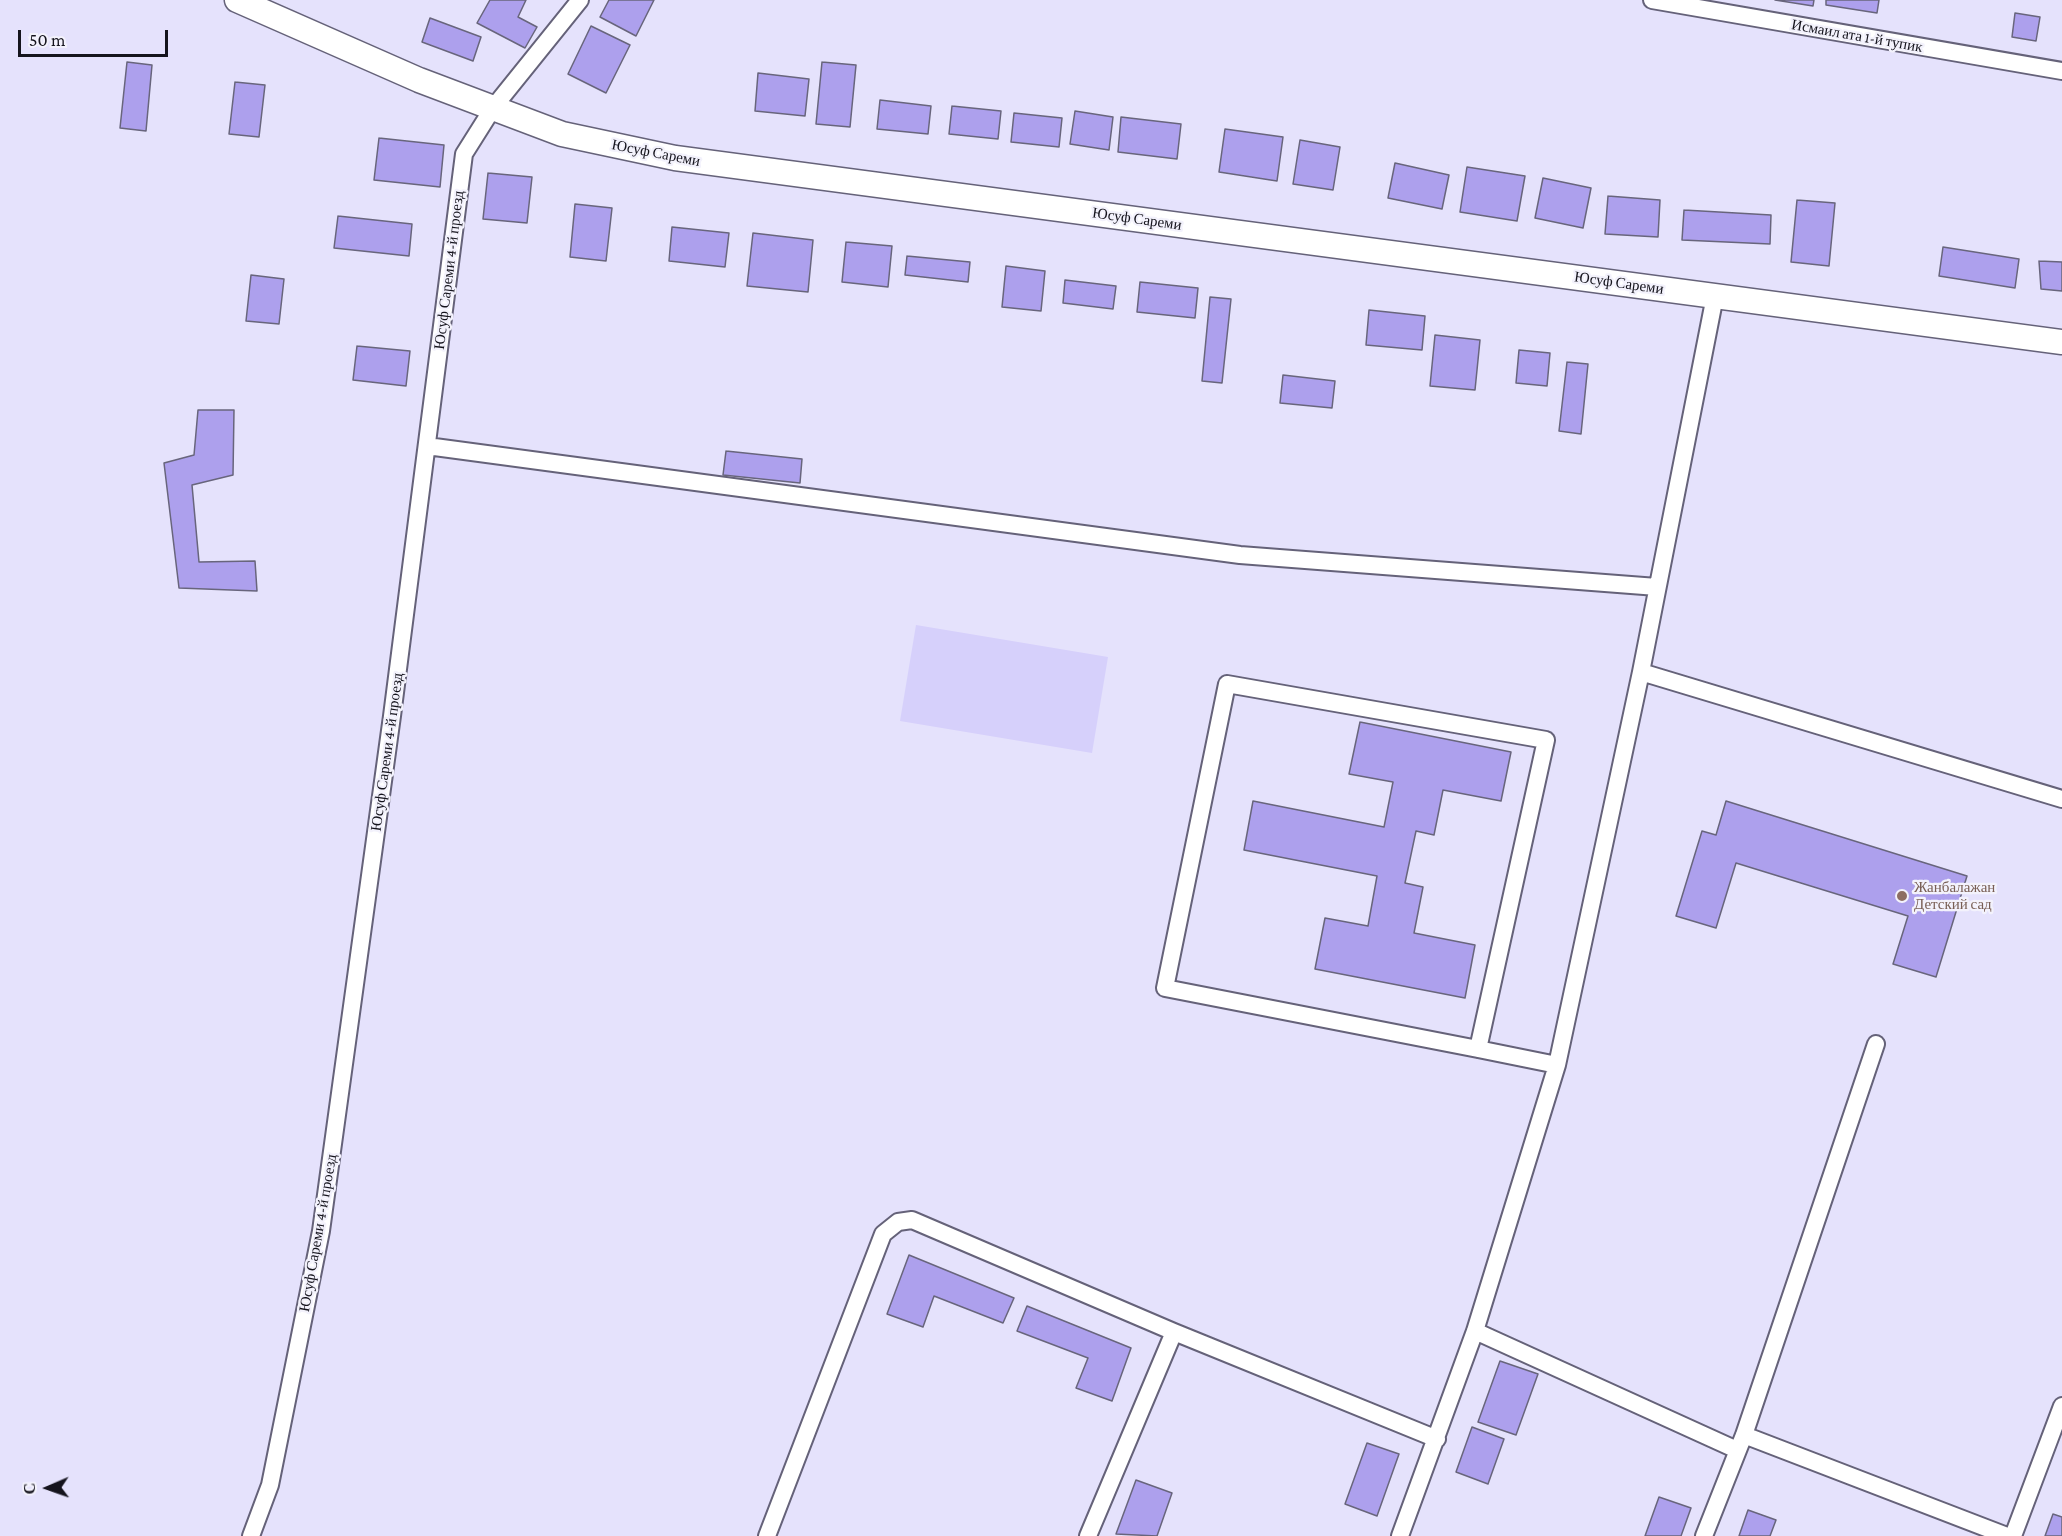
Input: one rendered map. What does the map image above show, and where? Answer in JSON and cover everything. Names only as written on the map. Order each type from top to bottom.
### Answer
[{"type":"main road","name":"Юсуф Сареми","points":[[237,0],[419,80],[562,134],[675,158],[2062,342]]},
{"type":"street","name":"Юсуф Сареми 4-й проезд","points":[[251,1536],[270,1485],[321,1232],[464,154],[493,108],[580,0]]},
{"type":"street","name":"Исмаил ата 1-й тупик","points":[[1653,0],[2062,71]]},
{"type":"street","points":[[1400,1536],[1475,1331],[1557,1065],[1641,672],[1715,296]]},
{"type":"street","points":[[427,446],[1240,555],[1657,587]]},
{"type":"street","points":[[1641,672],[2062,799]]},
{"type":"street","points":[[1478,1049],[1546,740],[1227,684],[1165,988],[1557,1065]]},
{"type":"street","points":[[1704,1536],[1741,1442],[1876,1044]]},
{"type":"street","points":[[766,1536],[883,1234],[898,1222],[912,1220],[1174,1332],[1437,1439]]},
{"type":"street","points":[[1475,1331],[1741,1442],[2007,1536]]},
{"type":"street","points":[[1088,1536],[1174,1332]]},
{"type":"street","points":[[2013,1536],[2062,1406]]},
{"type":"shaded area","points":[[916,625],[1108,657],[1092,753],[900,721]]},
{"type":"building","points":[[490,0],[526,0],[518,17],[537,27],[525,48],[477,23]]},
{"type":"building","points":[[609,0],[654,0],[636,36],[600,17]]},
{"type":"building","points":[[1775,0],[1814,0],[1813,6]]},
{"type":"building","points":[[1826,0],[1879,0],[1877,13],[1826,5]]},
{"type":"building","points":[[2015,13],[2040,17],[2036,41],[2012,37]]},
{"type":"building","points":[[430,18],[481,37],[473,61],[422,42]]},
{"type":"building","points":[[591,26],[630,45],[606,93],[568,74]]},
{"type":"building","points":[[127,62],[152,65],[146,131],[120,128]]},
{"type":"building","points":[[822,62],[856,65],[850,127],[816,124]]},
{"type":"building","points":[[758,73],[809,79],[805,116],[755,111]]},
{"type":"building","points":[[235,82],[265,85],[259,137],[229,134]]},
{"type":"building","points":[[880,100],[931,106],[928,134],[877,129]]},
{"type":"building","points":[[952,106],[1001,111],[998,139],[949,134]]},
{"type":"building","points":[[1075,111],[1113,117],[1109,150],[1070,144]]},
{"type":"building","points":[[1014,113],[1062,118],[1059,147],[1011,142]]},
{"type":"building","points":[[1121,117],[1181,124],[1177,159],[1118,152]]},
{"type":"building","points":[[1225,129],[1283,137],[1277,181],[1219,172]]},
{"type":"building","points":[[379,138],[444,145],[440,187],[374,180]]},
{"type":"building","points":[[1300,140],[1340,147],[1333,190],[1293,184]]},
{"type":"building","points":[[1395,163],[1449,175],[1442,209],[1388,198]]},
{"type":"building","points":[[1467,167],[1525,176],[1517,221],[1460,212]]},
{"type":"building","points":[[488,173],[532,177],[527,223],[483,219]]},
{"type":"building","points":[[1543,178],[1591,188],[1583,228],[1535,218]]},
{"type":"building","points":[[1608,196],[1660,200],[1658,237],[1605,234]]},
{"type":"building","points":[[1797,200],[1835,203],[1829,266],[1791,262]]},
{"type":"building","points":[[575,204],[612,208],[606,261],[570,257]]},
{"type":"building","points":[[1684,210],[1771,215],[1770,244],[1682,240]]},
{"type":"building","points":[[338,216],[412,224],[409,256],[334,248]]},
{"type":"building","points":[[672,227],[729,233],[725,267],[669,261]]},
{"type":"building","points":[[753,233],[813,240],[808,292],[747,286]]},
{"type":"building","points":[[846,242],[892,246],[888,287],[842,282]]},
{"type":"building","points":[[1943,247],[2019,259],[2015,288],[1939,276]]},
{"type":"building","points":[[907,256],[970,262],[968,282],[905,275]]},
{"type":"building","points":[[2039,261],[2062,262],[2062,291],[2041,289]]},
{"type":"building","points":[[1006,266],[1045,271],[1041,311],[1002,307]]},
{"type":"building","points":[[251,275],[284,279],[279,324],[246,321]]},
{"type":"building","points":[[1065,280],[1116,286],[1113,309],[1063,303]]},
{"type":"building","points":[[1140,282],[1198,288],[1195,318],[1137,312]]},
{"type":"building","points":[[1210,297],[1231,299],[1222,383],[1202,381]]},
{"type":"building","points":[[1369,310],[1425,316],[1422,350],[1366,345]]},
{"type":"building","points":[[1435,335],[1480,340],[1475,390],[1430,386]]},
{"type":"building","points":[[357,346],[410,351],[406,386],[353,380]]},
{"type":"building","points":[[1519,350],[1550,353],[1547,386],[1516,383]]},
{"type":"building","points":[[1567,362],[1588,364],[1581,434],[1559,431]]},
{"type":"building","points":[[1283,375],[1335,381],[1332,408],[1280,403]]},
{"type":"building","points":[[198,410],[234,410],[233,475],[192,485],[199,562],[255,561],[257,591],[179,588],[164,463],[194,455]]},
{"type":"building","points":[[726,451],[802,459],[800,483],[723,475]]},
{"type":"building","points":[[1360,722],[1511,752],[1501,801],[1443,790],[1434,835],[1416,831],[1405,883],[1423,887],[1414,933],[1475,945],[1465,998],[1315,969],[1325,918],[1368,926],[1377,876],[1244,850],[1253,801],[1384,827],[1393,782],[1349,774]]},
{"type":"building","name":"Жанбалажан Детский сад","points":[[1726,801],[1967,876],[1936,977],[1893,964],[1908,916],[1736,863],[1716,928],[1676,916],[1702,831],[1716,835]]},
{"type":"building","points":[[909,1255],[1014,1298],[1003,1323],[934,1296],[923,1327],[887,1314]]},
{"type":"building","points":[[1027,1306],[1131,1348],[1112,1401],[1076,1388],[1088,1358],[1017,1331]]},
{"type":"building","points":[[1500,1361],[1538,1374],[1516,1435],[1478,1422]]},
{"type":"building","points":[[1472,1427],[1504,1439],[1488,1484],[1456,1472]]},
{"type":"building","points":[[1367,1443],[1399,1454],[1377,1516],[1345,1504]]},
{"type":"building","points":[[1136,1480],[1172,1493],[1157,1536],[1116,1534]]},
{"type":"building","points":[[1659,1497],[1691,1508],[1681,1536],[1645,1536]]},
{"type":"building","points":[[1748,1510],[1776,1520],[1770,1536],[1739,1536]]},
{"type":"building","points":[[2053,1514],[2062,1517],[2062,1536],[2045,1536]]},
{"type":"place","name":"Жанбалажан Детский сад","points":[[1902,896]]}]
